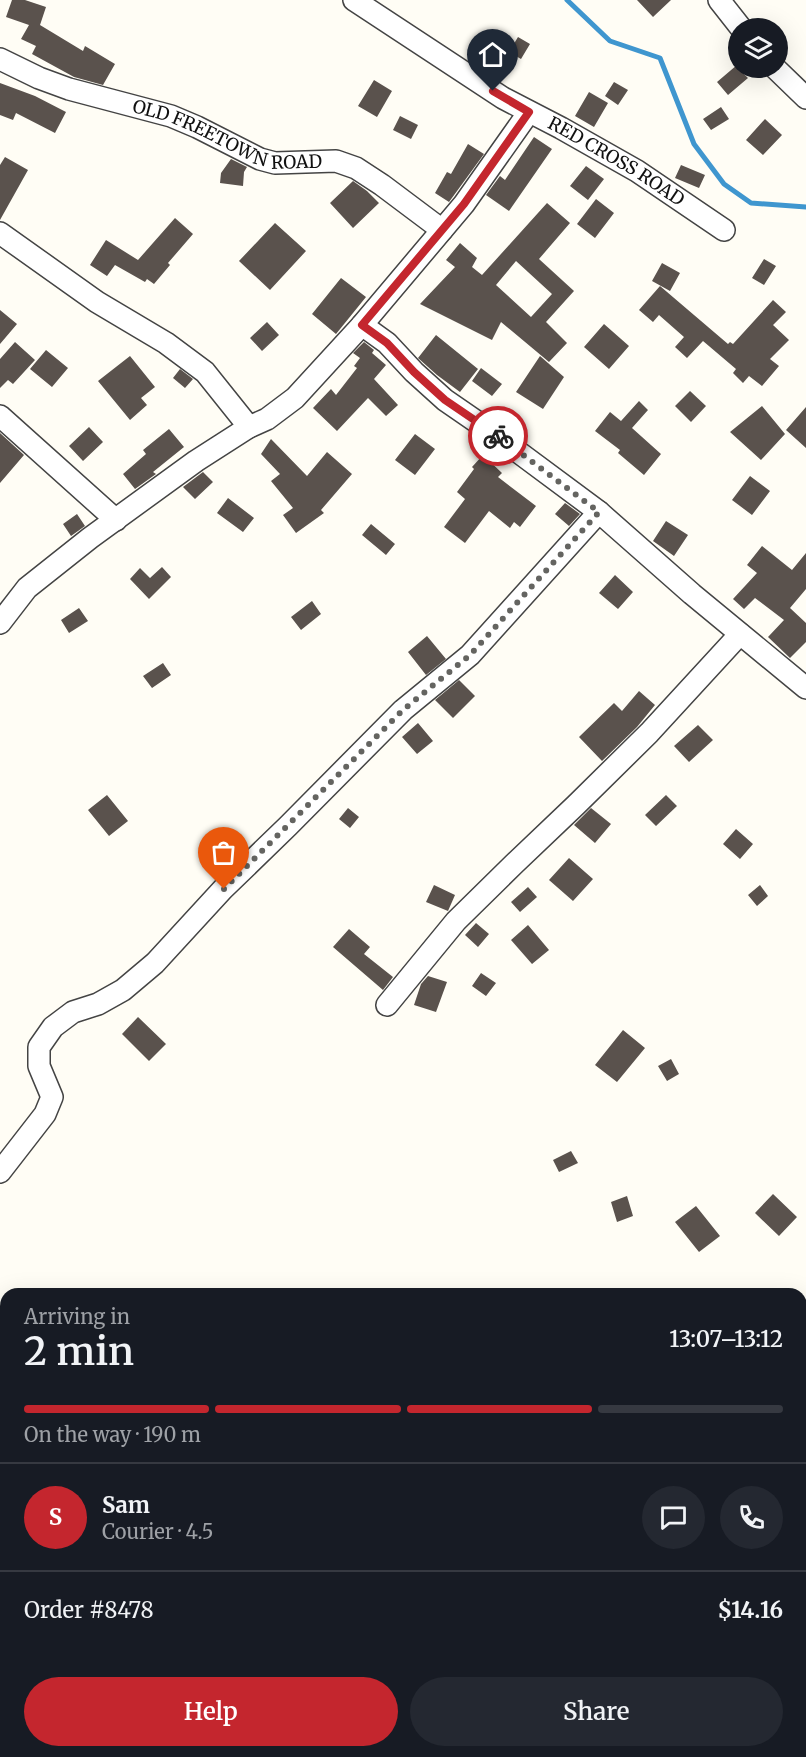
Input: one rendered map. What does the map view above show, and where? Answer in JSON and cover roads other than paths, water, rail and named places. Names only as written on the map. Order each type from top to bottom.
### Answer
[{"type":"street","name":"RED CROSS ROAD","points":[[354,0],[503,98],[637,171],[724,230]]},
{"type":"street","points":[[719,0],[733,18]]},
{"type":"street","name":"OLD FREETOWN ROAD","points":[[0,59],[39,78],[69,89],[171,116],[198,127],[260,159],[275,163],[336,161],[356,168],[442,230]]},
{"type":"street","points":[[785,78],[806,98]]},
{"type":"street","points":[[0,623],[27,588],[116,520],[196,461],[249,427],[267,419],[295,398],[362,325],[464,204],[529,112]]},
{"type":"street","points":[[0,233],[97,302],[166,343],[205,372],[249,427]]},
{"type":"street","points":[[362,325],[387,343],[445,400],[599,512],[806,688]]},
{"type":"street","points":[[0,416],[116,520]]},
{"type":"street","points":[[0,1172],[45,1114],[52,1098],[39,1066],[39,1047],[53,1027],[73,1012],[98,1004],[123,990],[155,963],[224,889],[403,710],[470,655],[599,512]]},
{"type":"street","points":[[387,1005],[456,921],[625,757],[740,634]]},
{"type":"waterway","points":[[567,0],[610,41],[660,58],[694,144],[724,184],[751,203],[806,207]]}]
